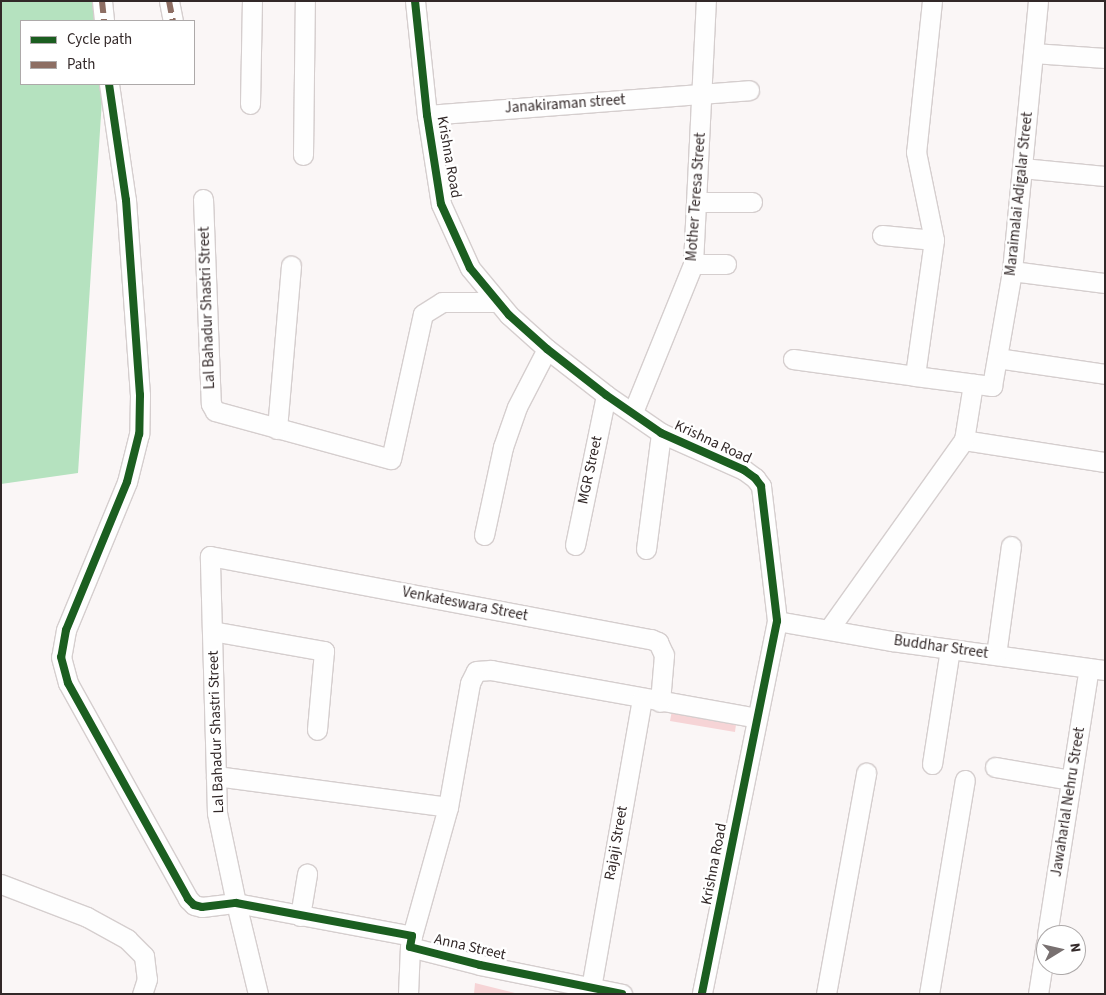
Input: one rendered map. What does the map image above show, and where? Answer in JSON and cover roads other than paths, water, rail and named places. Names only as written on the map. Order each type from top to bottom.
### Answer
[{"type":"street","points":[[102,1],[104,20]]},
{"type":"street","points":[[169,1],[173,20]]},
{"type":"street","points":[[250,104],[252,1]]},
{"type":"street","points":[[302,155],[305,1]]},
{"type":"street","name":"Krishna Road","points":[[415,1],[427,115],[442,204],[470,268],[498,302],[547,349],[606,395],[661,433],[744,470],[755,478],[761,486],[777,621],[702,994]]},
{"type":"street","name":"Mother Teresa Street","points":[[633,412],[693,264],[706,1]]},
{"type":"street","points":[[915,376],[934,240],[916,152],[932,1]]},
{"type":"street","name":"Maraimalai Adigalar Street","points":[[973,384],[992,386],[1012,271],[1038,1]]},
{"type":"street","points":[[1033,53],[1105,58]]},
{"type":"street","name":"Anna Street","points":[[110,85],[126,200],[140,395],[139,434],[126,482],[66,630],[61,647],[62,663],[72,691],[188,899],[194,905],[202,907],[236,903],[300,916],[411,942],[480,965],[622,994]]},
{"type":"street","name":"Janakiraman street","points":[[427,115],[749,90]]},
{"type":"street","points":[[1022,168],[1105,176]]},
{"type":"street","name":"Lal Bahadur Shastri Street","points":[[203,199],[211,404],[214,411],[276,429]]},
{"type":"street","points":[[696,202],[752,202]]},
{"type":"street","points":[[882,235],[934,240]]},
{"type":"street","points":[[693,264],[726,264]]},
{"type":"street","points":[[291,266],[276,429],[391,459],[422,314],[442,302],[498,302]]},
{"type":"street","points":[[1012,271],[1105,283]]},
{"type":"street","points":[[484,535],[503,447],[517,407],[547,349]]},
{"type":"street","points":[[997,358],[1105,374]]},
{"type":"street","points":[[793,359],[973,384],[964,440],[829,629]]},
{"type":"street","name":"MGR Street","points":[[575,545],[606,395]]},
{"type":"street","points":[[646,549],[661,433]]},
{"type":"street","points":[[964,440],[1105,462]]},
{"type":"street","points":[[996,655],[1012,546]]},
{"type":"street","name":"Lal Bahadur Shastri Street","points":[[210,556],[217,813],[258,994]]},
{"type":"street","name":"Venkateswara Street","points":[[210,556],[651,639],[658,642],[664,655],[660,702]]},
{"type":"street","name":"Buddhar Street","points":[[777,621],[950,649],[1097,669]]},
{"type":"street","points":[[212,631],[324,651],[317,730]]},
{"type":"street","points":[[932,764],[950,649]]},
{"type":"street","name":"Jawaharlal Nehru Street","points":[[1049,925],[1072,780],[1097,669]]},
{"type":"street","points":[[408,994],[411,942],[448,807],[470,684],[476,671],[492,670],[660,702],[757,718]]},
{"type":"street","name":"Rajaji Street","points":[[591,988],[642,698]]},
{"type":"street","points":[[995,768],[1072,780]]},
{"type":"street","points":[[826,994],[866,773]]},
{"type":"street","points":[[216,776],[448,807]]},
{"type":"street","points":[[928,994],[965,780]]},
{"type":"street","points":[[300,916],[307,874]]},
{"type":"street","points":[[1,884],[87,917],[127,939],[144,956],[147,979],[142,994]]},
{"type":"street","points":[[1038,994],[1041,975]]}]
